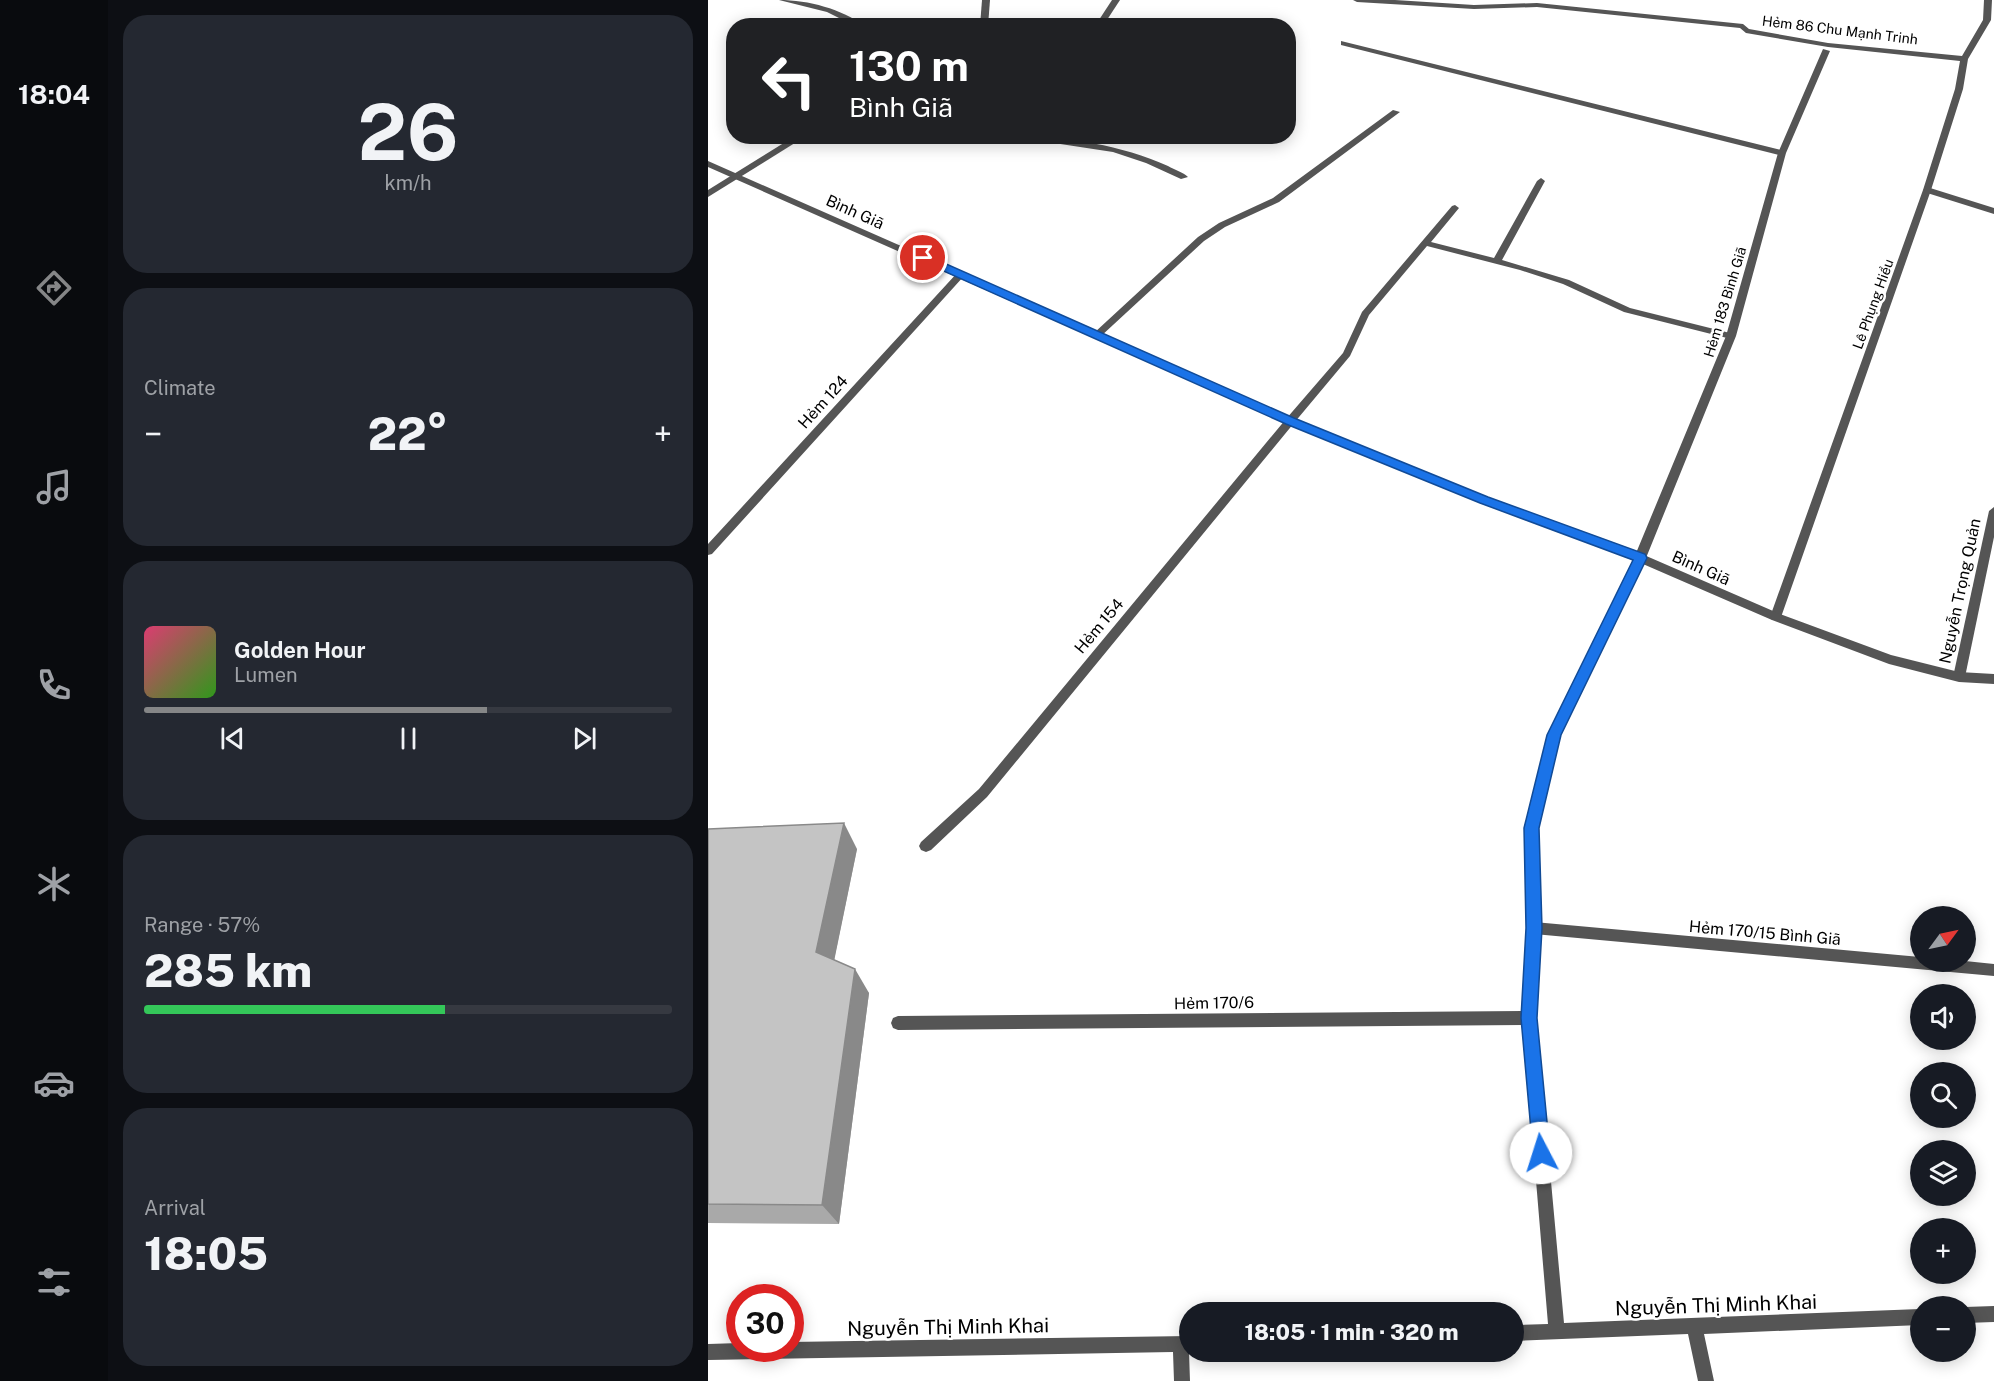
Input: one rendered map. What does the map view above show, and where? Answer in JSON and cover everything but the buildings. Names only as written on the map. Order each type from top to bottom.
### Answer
[{"type":"street","points":[[783,0],[829,9],[846,18]]},
{"type":"street","points":[[985,18],[986,0]]},
{"type":"street","points":[[1104,18],[1116,0]]},
{"type":"street","name":"Hẻm 86 Chu Mạnh Trinh","points":[[1357,0],[1537,5],[1743,26],[1746,31],[1828,45],[1964,59]]},
{"type":"street","name":"Lê Phụng Hiểu","points":[[1776,617],[1927,190],[1959,89],[1964,59],[1990,20],[1988,0]]},
{"type":"street","points":[[1344,43],[1782,153]]},
{"type":"street","name":"Hẻm 183 Bình Giã","points":[[1557,1332],[1529,1018],[1534,928],[1532,828],[1554,735],[1640,558],[1731,336],[1782,153],[1826,51]]},
{"type":"street","points":[[1097,335],[1201,239],[1243,214],[1276,200],[1396,112]]},
{"type":"street","points":[[708,194],[788,144]]},
{"type":"street","points":[[1070,144],[1114,150],[1149,161],[1184,177]]},
{"type":"street","name":"Bình Giã","points":[[708,164],[962,274],[1290,421],[1484,500],[1640,558],[1776,617],[1889,658],[1959,677],[1994,680]]},
{"type":"street","points":[[1497,261],[1541,181]]},
{"type":"street","points":[[1927,190],[1994,211]]},
{"type":"street","name":"Hẻm 154","points":[[926,846],[983,793],[1347,354],[1365,314],[1455,208]]},
{"type":"street","points":[[1425,243],[1497,261],[1566,282],[1627,310],[1731,336]]},
{"type":"street","name":"Hẻm 124","points":[[708,551],[962,274]]},
{"type":"street","name":"Nguyễn Trọng Quản","points":[[1959,677],[1994,511]]},
{"type":"street","name":"Hẻm 170/15 Bình Giã","points":[[1534,928],[1994,970]]},
{"type":"street","name":"Hẻm 170/6","points":[[898,1023],[1529,1018]]},
{"type":"street","points":[[1976,1315],[1994,1314]]},
{"type":"street","name":"Nguyễn Thị Minh Khai","points":[[1524,1334],[1910,1317]]},
{"type":"street","points":[[1695,1327],[1706,1381]]},
{"type":"street","name":"Nguyễn Thị Minh Khai","points":[[708,1352],[1179,1344]]},
{"type":"street","points":[[1182,1381],[1184,1362]]},
{"type":"route","points":[[923,258],[1290,421],[1484,500],[1640,558],[1585,676],[1554,735],[1532,828],[1534,928],[1529,1018],[1541,1153]]}]
